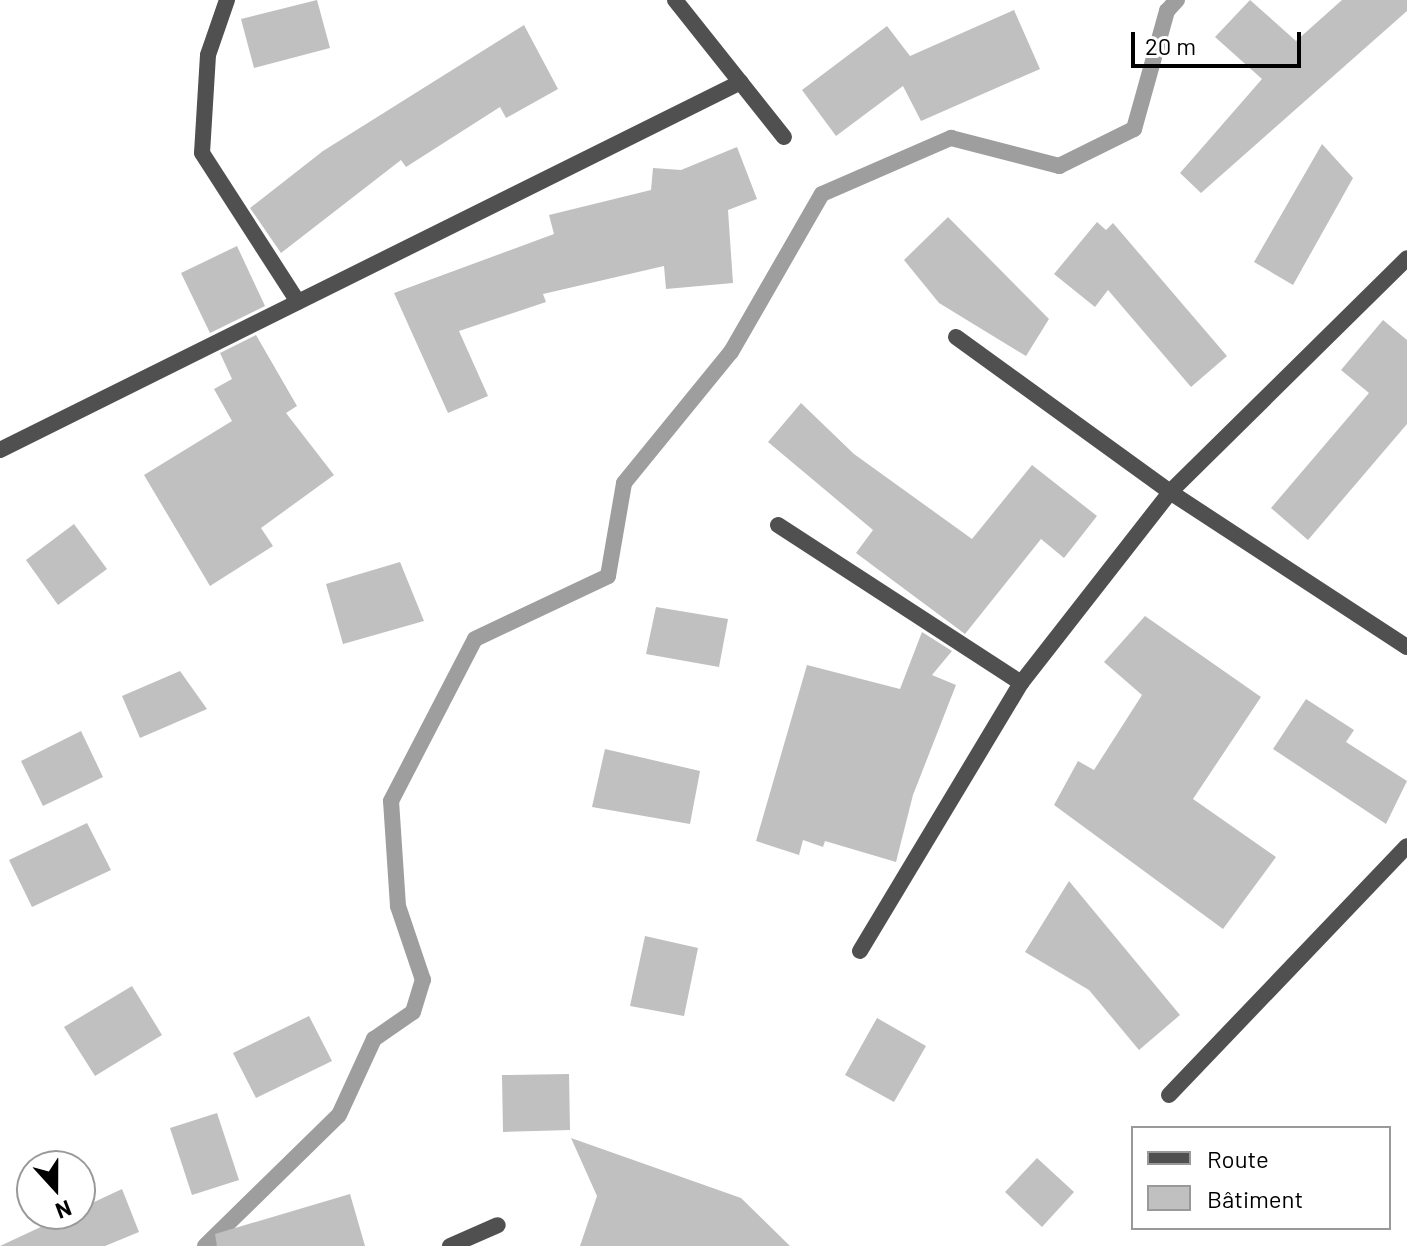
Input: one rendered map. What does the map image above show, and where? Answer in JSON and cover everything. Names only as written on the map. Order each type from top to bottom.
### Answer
[{"type":"street","points":[[227,0],[208,55],[202,153],[298,302]]},
{"type":"street","points":[[675,0],[784,137]]},
{"type":"street","points":[[0,450],[741,82]]},
{"type":"street","points":[[860,951],[1021,683],[1170,492],[1407,258]]},
{"type":"street","points":[[956,337],[1170,492],[1407,647]]},
{"type":"street","points":[[778,525],[1021,683]]},
{"type":"street","points":[[1169,1095],[1407,846]]},
{"type":"street","points":[[450,1246],[498,1225]]},
{"type":"building","points":[[317,0],[330,48],[254,68],[241,19]]},
{"type":"building","points":[[1250,0],[1296,41],[1342,0],[1407,0],[1407,11],[1201,193],[1180,173],[1262,79],[1215,37]]},
{"type":"building","points":[[1014,10],[1040,69],[921,121],[903,86],[836,136],[802,90],[887,26],[910,56]]},
{"type":"building","points":[[524,25],[558,89],[506,118],[500,107],[406,167],[401,160],[281,253],[250,208],[323,151]]},
{"type":"building","points":[[1322,144],[1353,178],[1293,285],[1254,262]]},
{"type":"building","points":[[737,147],[757,199],[728,210],[733,283],[666,289],[664,266],[543,294],[546,302],[459,331],[488,396],[448,413],[394,293],[554,234],[549,215],[651,190],[653,168],[681,170]]},
{"type":"building","points":[[948,217],[1049,319],[1026,356],[939,303],[904,260]]},
{"type":"building","points":[[1097,222],[1106,230],[1113,223],[1227,356],[1191,387],[1108,290],[1095,307],[1054,274]]},
{"type":"building","points":[[237,246],[265,306],[210,333],[181,273]]},
{"type":"building","points":[[1383,320],[1407,340],[1407,424],[1308,540],[1271,508],[1369,393],[1341,370]]},
{"type":"building","points":[[256,335],[297,406],[286,413],[334,475],[261,528],[273,546],[210,586],[144,475],[232,421],[214,389],[232,379],[220,353]]},
{"type":"building","points":[[801,403],[854,454],[972,539],[1032,465],[1097,516],[1064,558],[1041,539],[965,634],[856,553],[873,530],[768,442]]},
{"type":"building","points":[[74,524],[107,569],[58,605],[26,560]]},
{"type":"building","points":[[400,562],[424,621],[343,644],[326,584]]},
{"type":"building","points":[[656,607],[728,619],[719,667],[646,654]]},
{"type":"building","points":[[1145,616],[1261,697],[1193,799],[1276,857],[1223,929],[1054,805],[1078,761],[1094,770],[1142,695],[1104,662]]},
{"type":"building","points":[[922,632],[952,651],[932,675],[956,685],[913,795],[896,862],[825,841],[823,847],[803,840],[799,855],[756,841],[807,665],[900,689]]},
{"type":"building","points":[[180,671],[207,709],[140,738],[122,696]]},
{"type":"building","points":[[1306,699],[1354,730],[1346,742],[1407,781],[1386,824],[1273,749]]},
{"type":"building","points":[[81,731],[103,777],[43,806],[21,761]]},
{"type":"building","points":[[605,749],[700,771],[690,824],[592,807]]},
{"type":"building","points":[[87,823],[111,870],[32,907],[9,860]]},
{"type":"building","points":[[1069,881],[1180,1015],[1139,1050],[1089,990],[1025,952]]},
{"type":"building","points":[[645,936],[698,948],[684,1016],[630,1006]]},
{"type":"building","points":[[132,986],[162,1035],[95,1076],[64,1027]]},
{"type":"building","points":[[309,1016],[332,1061],[256,1098],[233,1053]]},
{"type":"building","points":[[877,1018],[926,1046],[894,1102],[845,1075]]},
{"type":"building","points":[[569,1074],[570,1130],[503,1132],[502,1075]]},
{"type":"building","points":[[217,1113],[239,1180],[192,1195],[170,1128]]},
{"type":"building","points":[[571,1138],[741,1198],[790,1246],[580,1246],[597,1196]]},
{"type":"building","points":[[1037,1158],[1074,1192],[1042,1227],[1005,1192]]},
{"type":"building","points":[[122,1189],[139,1232],[105,1246],[0,1246],[34,1230],[96,1230],[96,1201]]},
{"type":"building","points":[[350,1194],[365,1246],[217,1246],[215,1234]]},
{"type":"waterway","points":[[205,1246],[339,1115],[374,1039],[413,1012],[423,980],[398,906],[391,801],[475,639],[608,576],[624,483],[731,352],[822,194],[951,138],[1059,166],[1134,129],[1167,11],[1177,0]]}]
